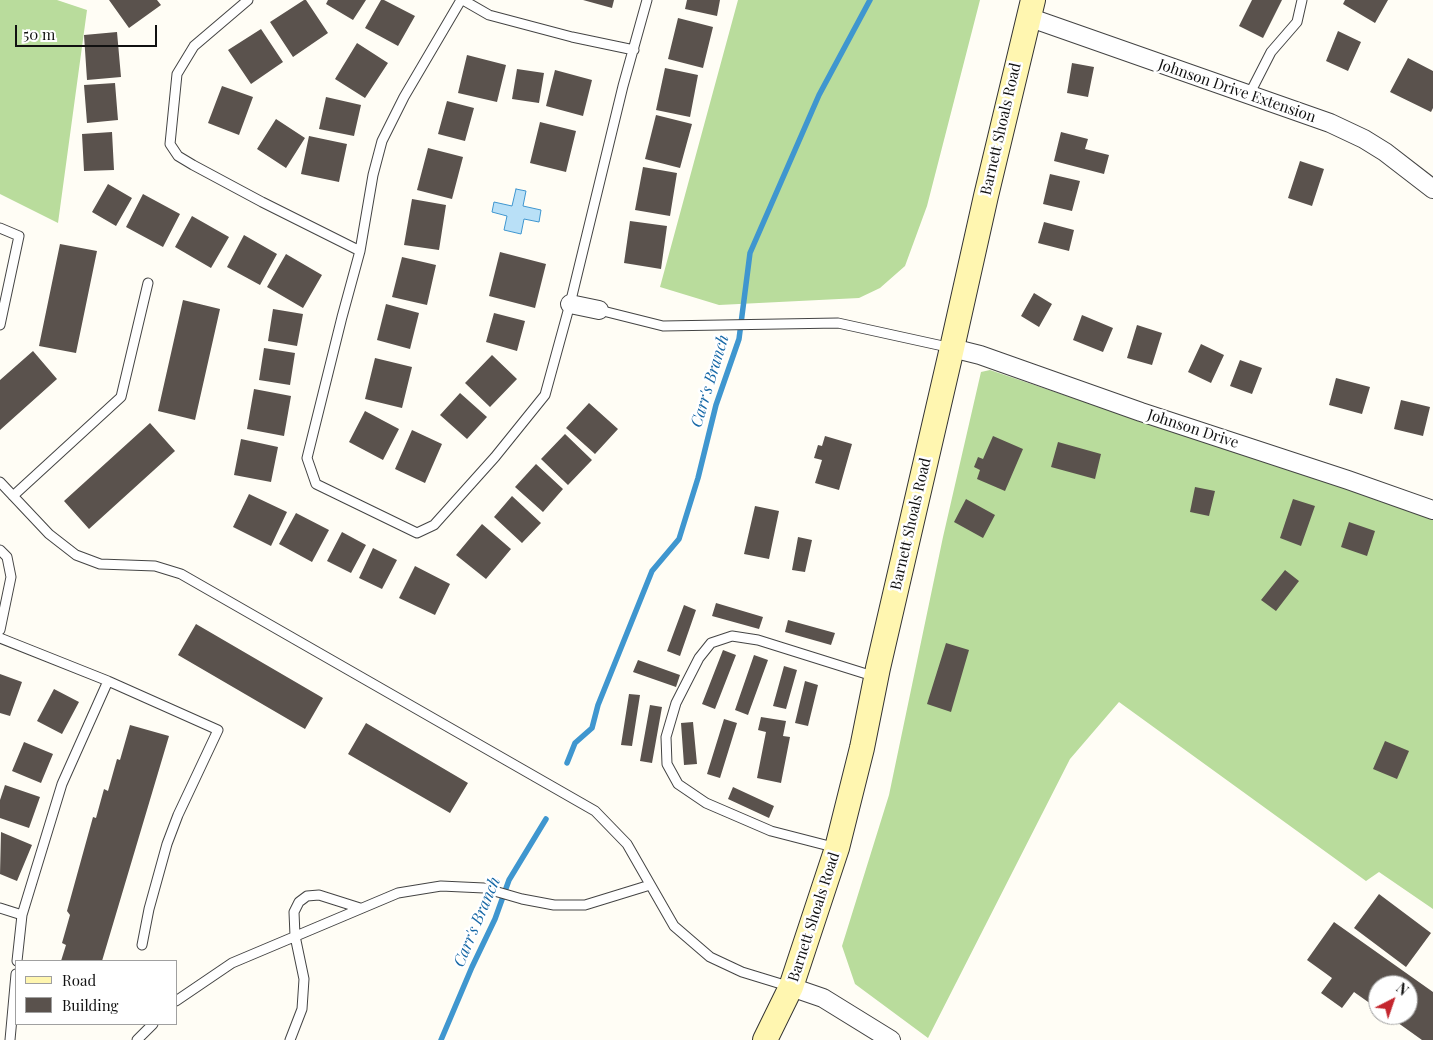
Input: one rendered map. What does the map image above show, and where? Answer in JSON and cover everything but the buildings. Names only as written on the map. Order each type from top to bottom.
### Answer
[{"type":"main road","name":"Barnett Shoals Road","points":[[765,1040],[791,987],[837,848],[862,748],[876,677],[1030,9]]},
{"type":"street","name":"Johnson Drive Extension","points":[[1030,9],[1249,95],[1302,112],[1364,139],[1385,152],[1433,189]]},
{"type":"street","points":[[570,304],[599,310]]},
{"type":"street","name":"Johnson Drive","points":[[952,348],[980,355],[1141,412],[1433,510]]},
{"type":"street","points":[[791,987],[823,998],[891,1040]]},
{"type":"lane","points":[[248,0],[194,46],[177,74],[170,144],[178,156],[193,165],[360,251]]},
{"type":"lane","points":[[634,50],[572,37],[489,15],[462,0],[404,97],[382,141],[373,175],[360,251],[307,458],[316,484],[417,533],[434,525],[495,457],[545,395],[570,304],[623,86],[634,50],[646,0]]},
{"type":"lane","points":[[1249,95],[1271,52],[1297,22],[1302,0]]},
{"type":"lane","points":[[0,228],[19,236],[0,325]]},
{"type":"lane","points":[[13,496],[121,397],[148,283]]},
{"type":"lane","points":[[599,310],[662,326],[838,323],[952,348]]},
{"type":"lane","points":[[0,482],[49,534],[76,555],[100,564],[155,566],[181,574],[594,811],[627,844],[674,926],[710,957],[742,972],[791,987]]},
{"type":"lane","points":[[0,550],[7,558],[12,577],[0,630]]},
{"type":"lane","points":[[837,848],[771,831],[706,803],[678,784],[667,764],[666,737],[676,703],[699,658],[711,643],[732,636],[758,640],[876,677]]},
{"type":"lane","points":[[0,638],[108,681],[218,730],[178,815],[149,909],[142,945]]},
{"type":"lane","points":[[18,960],[22,915],[62,784],[108,681]]},
{"type":"lane","points":[[178,1000],[232,963],[398,893],[441,886],[484,888],[522,899],[554,905],[586,905],[650,885]]},
{"type":"lane","points":[[290,1040],[302,1009],[304,979],[295,936],[294,912],[299,902],[307,896],[320,895],[360,908]]},
{"type":"lane","points":[[0,908],[22,915]]},
{"type":"lane","points":[[10,1040],[15,985]]},
{"type":"lane","points":[[137,1040],[152,1025]]},
{"type":"green space","points":[[0,0],[57,0],[87,10],[58,223],[0,194]]},
{"type":"green space","points":[[738,0],[980,0],[927,206],[905,266],[880,288],[859,298],[719,305],[660,287]]},
{"type":"green space","points":[[990,370],[1433,518],[1433,909],[1379,872],[1366,881],[1119,702],[1070,759],[928,1038],[855,984],[842,946],[889,795],[943,537],[981,372]]},
{"type":"water","points":[[516,189],[526,191],[523,206],[541,210],[539,222],[524,219],[521,234],[504,230],[507,216],[492,212],[494,202],[512,206]]},
{"type":"waterway","name":"Carr's Branch","points":[[567,763],[575,743],[592,728],[598,705],[652,571],[679,539],[698,478],[716,405],[739,339],[750,253],[819,95],[870,0]]},
{"type":"waterway","name":"Carr's Branch","points":[[441,1040],[495,919],[509,880],[546,819]]}]
